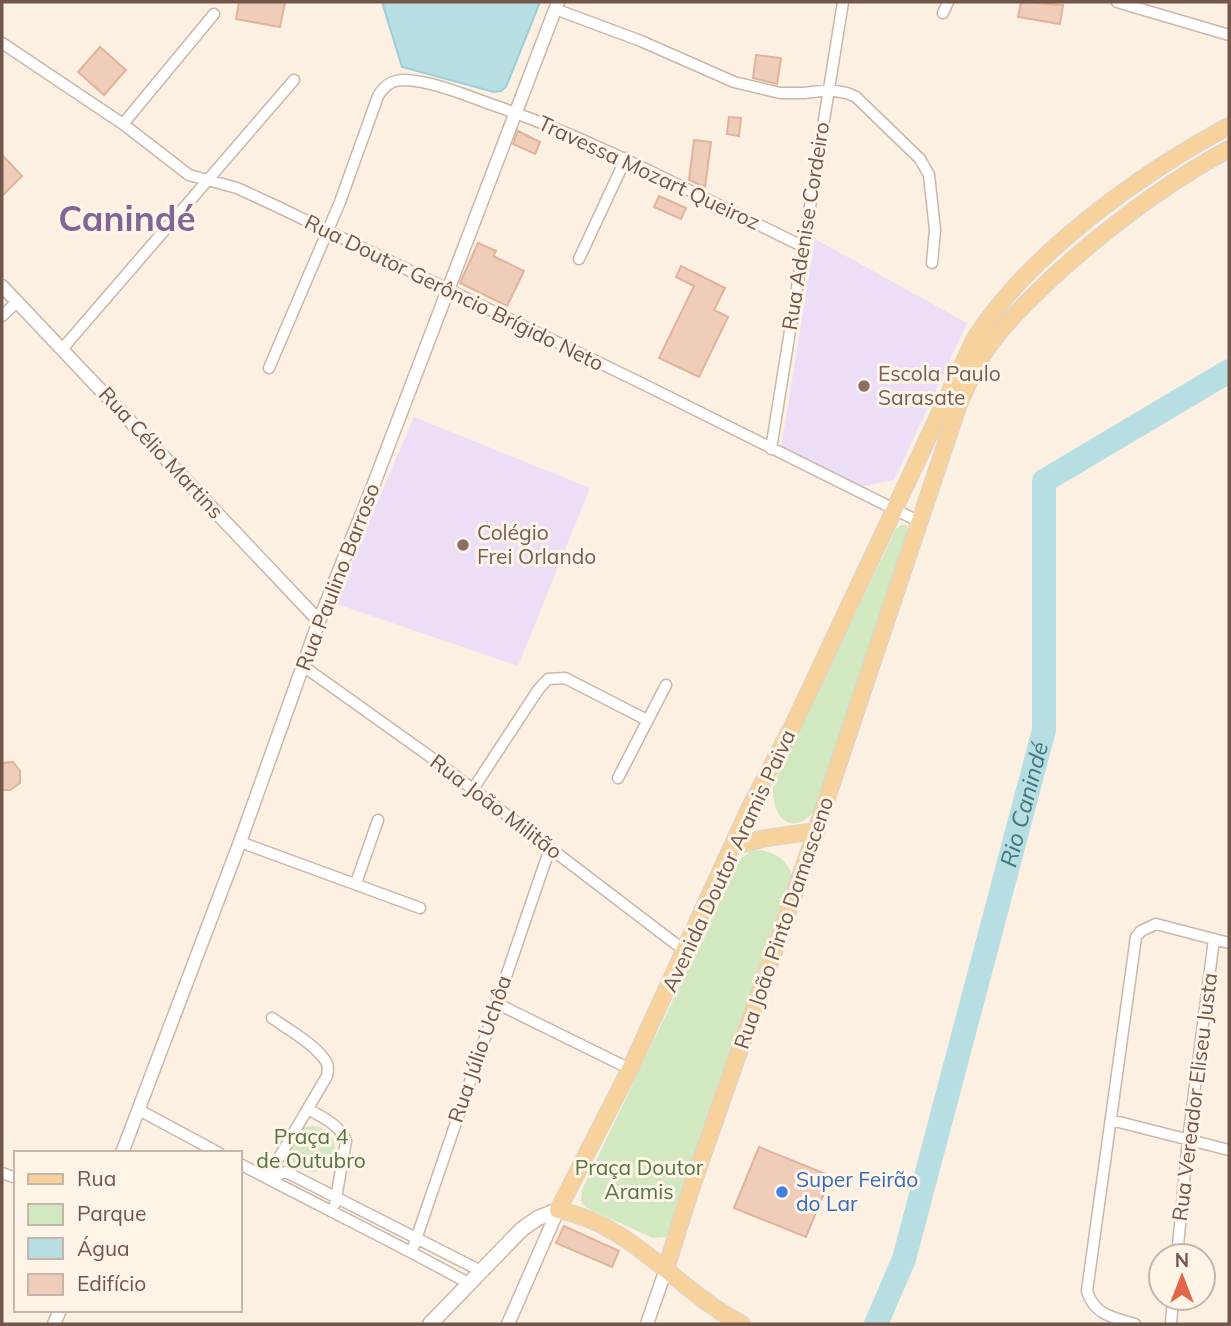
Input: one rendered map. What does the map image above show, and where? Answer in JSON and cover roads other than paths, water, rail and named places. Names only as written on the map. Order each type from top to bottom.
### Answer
[{"type":"main road","name":"Avenida Doutor Aramis Paiva","points":[[558,1210],[630,1069],[732,847],[796,721],[974,340],[995,308],[1034,268],[1110,202],[1192,146],[1229,126]]},
{"type":"main road","name":"Rua João Pinto Damasceno","points":[[666,1269],[959,404],[977,366],[993,340],[1032,297],[1077,255],[1155,194],[1229,149]]},
{"type":"main road","points":[[732,847],[766,838],[816,831]]},
{"type":"main road","points":[[430,1324],[522,1229],[538,1218],[558,1210],[594,1222],[631,1241],[698,1297],[742,1324]]},
{"type":"street","name":"Rua Adenise Cordeiro","points":[[771,449],[842,2]]},
{"type":"street","points":[[943,13],[948,2]]},
{"type":"street","points":[[1117,2],[1134,4],[1229,36]]},
{"type":"street","points":[[556,5],[734,82],[780,93],[829,90],[847,93],[864,103],[920,159],[929,175],[935,230],[932,263]]},
{"type":"street","name":"Rua Paulino Barroso","points":[[123,1151],[240,842],[319,621],[556,5]]},
{"type":"street","points":[[123,124],[214,14]]},
{"type":"street","name":"Rua Doutor Gerôncio Brígido Neto","points":[[2,43],[123,124],[180,169],[205,181],[237,188],[639,382],[920,522]]},
{"type":"street","points":[[63,348],[294,80]]},
{"type":"street","name":"Travessa Mozart Queiroz","points":[[328,233],[378,96],[388,84],[403,80],[433,85],[542,121],[626,158],[802,246]]},
{"type":"street","points":[[579,259],[626,158]]},
{"type":"street","points":[[269,369],[328,233]]},
{"type":"street","name":"Rua Célio Martins","points":[[2,286],[319,621]]},
{"type":"street","points":[[2,316],[17,302]]},
{"type":"street","name":"Rua João Militão","points":[[303,666],[473,789],[685,951]]},
{"type":"street","points":[[473,789],[548,679],[565,678],[647,720]]},
{"type":"street","points":[[618,778],[666,685]]},
{"type":"street","points":[[356,883],[378,820]]},
{"type":"street","points":[[240,842],[420,908]]},
{"type":"street","name":"Rua Júlio Uchôa","points":[[412,1251],[550,848]]},
{"type":"street","points":[[1135,1324],[1104,1315],[1095,1308],[1087,1291],[1136,937],[1156,923],[1229,943]]},
{"type":"street","name":"Rua Vereador Eliseu Justa","points":[[1178,1242],[1188,1140],[1214,939]]},
{"type":"street","points":[[496,1003],[630,1069]]},
{"type":"street","points":[[267,1178],[327,1076],[328,1068],[326,1061],[272,1018]]},
{"type":"street","points":[[308,1109],[335,1125],[346,1141],[334,1213]]},
{"type":"street","points":[[139,1110],[215,1151]]},
{"type":"street","points":[[1111,1120],[1229,1150]]},
{"type":"street","points":[[242,1165],[412,1251],[468,1283]]},
{"type":"street","points":[[267,1178],[286,1172],[481,1271]]},
{"type":"street","points":[[508,1324],[558,1210]]},
{"type":"street","name":"Rua João Pinto Damasceno","points":[[647,1324],[666,1269]]},
{"type":"water","points":[[382,2],[540,2],[506,87],[494,92],[402,67]]},
{"type":"waterway","name":"Rio Canindé","points":[[876,1324],[904,1259],[1044,730],[1044,481],[1229,371]]},
{"type":"place","name":"Escola Paulo Sarasate","points":[[864,386]]},
{"type":"place","name":"Colégio Frei Orlando","points":[[463,545]]},
{"type":"place","name":"Super Feirão do Lar","points":[[782,1192]]},
{"type":"district","name":"Canindé","points":[[127,219]]},
{"type":"park label","name":"Praça 4 de Outubro","points":[[311,1149]]},
{"type":"park label","name":"Praça Doutor Aramis","points":[[639,1180]]}]
